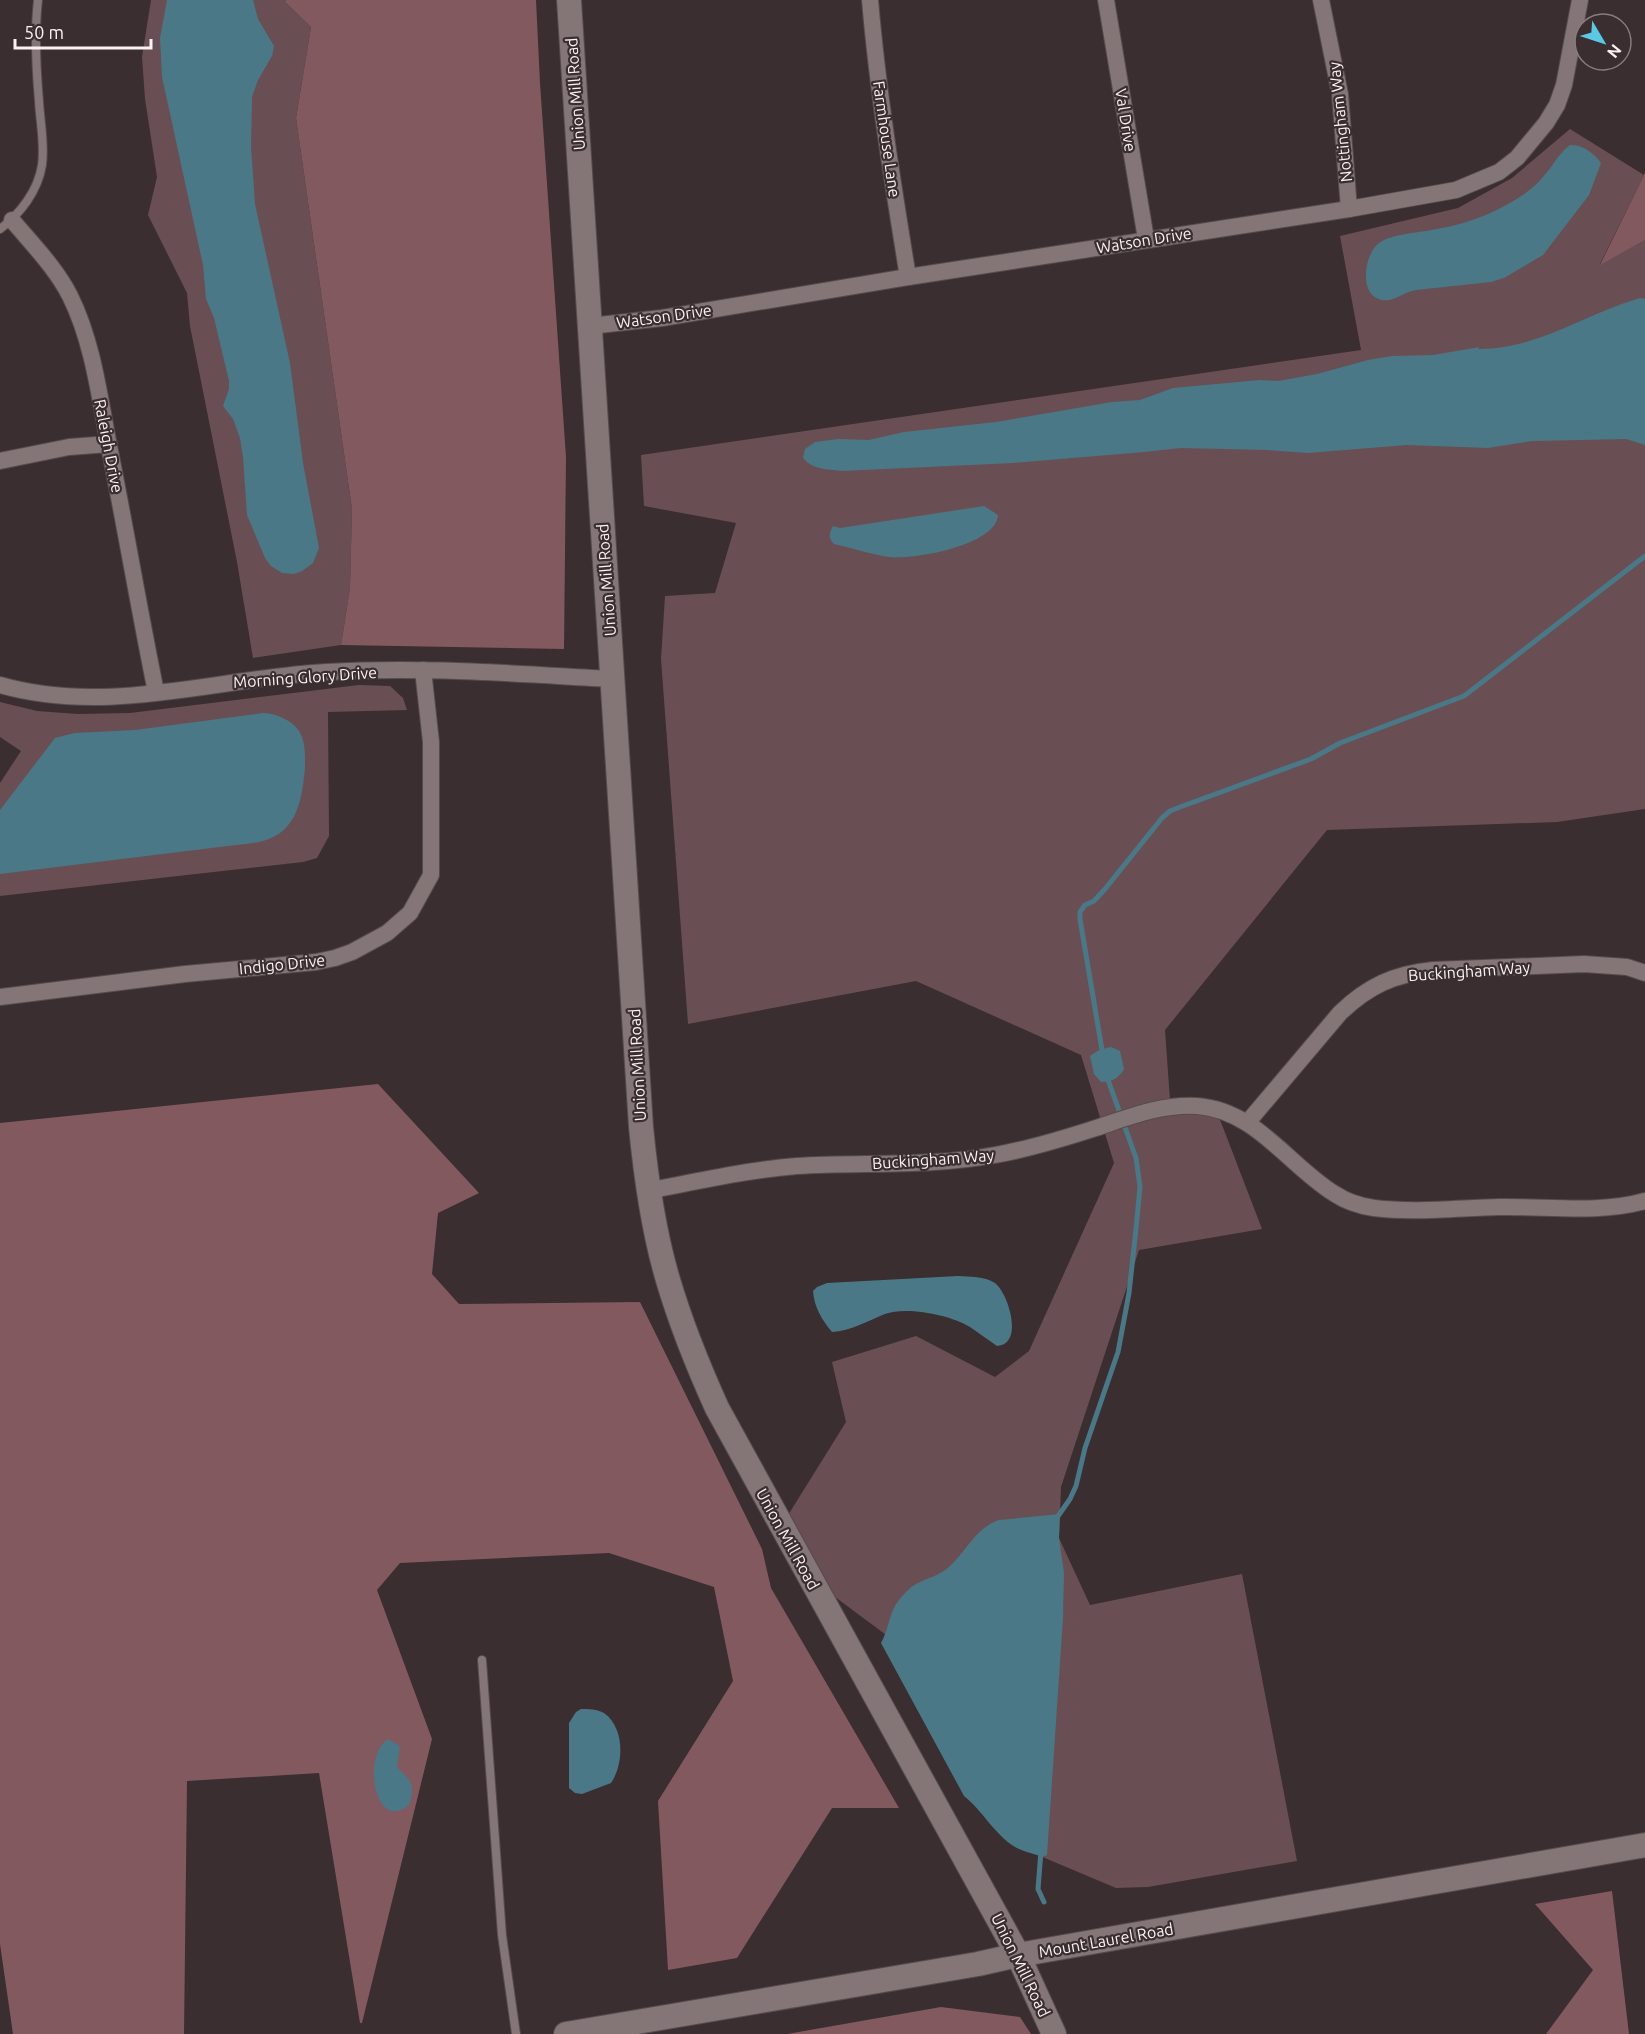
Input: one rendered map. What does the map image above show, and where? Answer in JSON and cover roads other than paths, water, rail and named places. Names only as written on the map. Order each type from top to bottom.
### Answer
[{"type":"street","name":"Union Mill Road","points":[[569,0],[641,1126],[648,1191],[667,1279],[692,1352],[717,1408],[1018,1955],[1054,2034]]},
{"type":"street","name":"Farmhouse Lane","points":[[870,0],[888,156],[908,277]]},
{"type":"street","name":"Val Drive","points":[[1106,0],[1146,240]]},
{"type":"street","name":"Nottingham Way","points":[[1321,0],[1340,94],[1349,209]]},
{"type":"street","name":"Watson Drive","points":[[590,326],[662,318],[1456,190],[1499,172],[1517,158],[1532,142],[1557,105],[1580,0]]},
{"type":"street","name":"Raleigh Drive","points":[[6,224],[59,278],[77,311],[90,354],[109,444],[156,692]]},
{"type":"street","points":[[0,461],[69,447],[109,444]]},
{"type":"street","name":"Morning Glory Drive","points":[[0,685],[28,692],[76,697],[109,697],[324,672],[423,670],[613,679]]},
{"type":"street","name":"Indigo Drive","points":[[0,997],[335,958],[352,952],[387,933],[410,913],[430,875],[431,742],[423,670]]},
{"type":"street","name":"Buckingham Way","points":[[1247,1123],[1340,1013],[1355,999],[1391,978],[1411,972],[1433,970],[1584,964],[1627,967],[1645,973]]},
{"type":"street","name":"Buckingham Way","points":[[648,1191],[757,1170],[799,1166],[942,1161],[993,1156],[1046,1144],[1149,1111],[1198,1106],[1221,1110],[1247,1123],[1264,1134],[1335,1194],[1354,1203],[1374,1208],[1575,1208],[1645,1201]]},
{"type":"street","name":"Mount Laurel Road","points":[[566,2034],[966,1966],[1645,1845]]},
{"type":"lane","points":[[6,224],[26,203],[42,166],[43,145],[35,50],[38,0]]},
{"type":"lane","points":[[483,1660],[502,1935],[516,2034]]},
{"type":"water","points":[[167,0],[253,0],[258,19],[274,46],[272,56],[258,80],[252,97],[251,147],[255,204],[290,363],[303,463],[319,548],[313,563],[294,574],[282,573],[271,566],[265,558],[247,515],[240,438],[233,419],[223,406],[229,389],[229,381],[214,318],[206,299],[203,265],[162,77],[160,38]]},
{"type":"water","points":[[1570,145],[1587,150],[1601,163],[1589,195],[1543,255],[1504,278],[1491,282],[1416,290],[1386,300],[1374,297],[1369,291],[1367,265],[1374,248],[1379,243],[1399,235],[1462,223],[1501,208],[1537,183]]},
{"type":"water","points":[[1640,298],[1645,299],[1645,445],[1626,439],[1532,441],[1488,448],[1407,445],[1308,453],[1181,448],[1013,463],[842,471],[816,467],[803,458],[805,449],[815,442],[838,439],[869,440],[904,432],[996,422],[1112,402],[1140,400],[1173,388],[1260,380],[1278,381],[1392,356],[1433,355],[1480,347],[1478,349],[1520,344]]},
{"type":"water","points":[[984,506],[998,515],[994,526],[969,543],[933,553],[888,557],[834,544],[830,537],[833,526],[840,528]]},
{"type":"water","points":[[263,713],[288,720],[299,731],[305,750],[305,768],[297,810],[287,827],[279,834],[253,843],[0,874],[0,810],[55,738],[75,733],[135,730]]},
{"type":"water","points":[[1111,1047],[1120,1051],[1124,1069],[1115,1079],[1101,1082],[1094,1074],[1090,1056],[1099,1050]]},
{"type":"water","points":[[958,1276],[986,1279],[995,1283],[1000,1289],[1005,1297],[1011,1318],[1012,1329],[1005,1343],[997,1346],[962,1323],[916,1311],[885,1314],[852,1328],[832,1332],[819,1313],[813,1291],[827,1283]]},
{"type":"water","points":[[1060,1514],[1059,1538],[1064,1573],[1063,1618],[1047,1855],[1042,1857],[1018,1849],[1008,1842],[964,1796],[881,1643],[893,1610],[909,1589],[949,1567],[984,1528],[999,1520]]},
{"type":"water","points":[[581,1709],[604,1713],[616,1728],[620,1746],[618,1766],[611,1783],[582,1794],[575,1793],[569,1788],[569,1723],[576,1712]]},
{"type":"water","points":[[388,1739],[400,1746],[397,1767],[412,1787],[409,1805],[397,1811],[387,1809],[380,1801],[374,1774],[375,1760],[380,1747]]},
{"type":"waterway","points":[[1103,1056],[1080,912],[1105,889],[1162,818],[1170,811],[1311,759],[1340,743],[1464,696],[1645,556]]},
{"type":"waterway","points":[[1056,1519],[1076,1486],[1085,1448],[1118,1352],[1129,1293],[1140,1187],[1136,1158],[1107,1077]]},
{"type":"waterway","points":[[1041,1851],[1038,1889],[1044,1902]]}]
